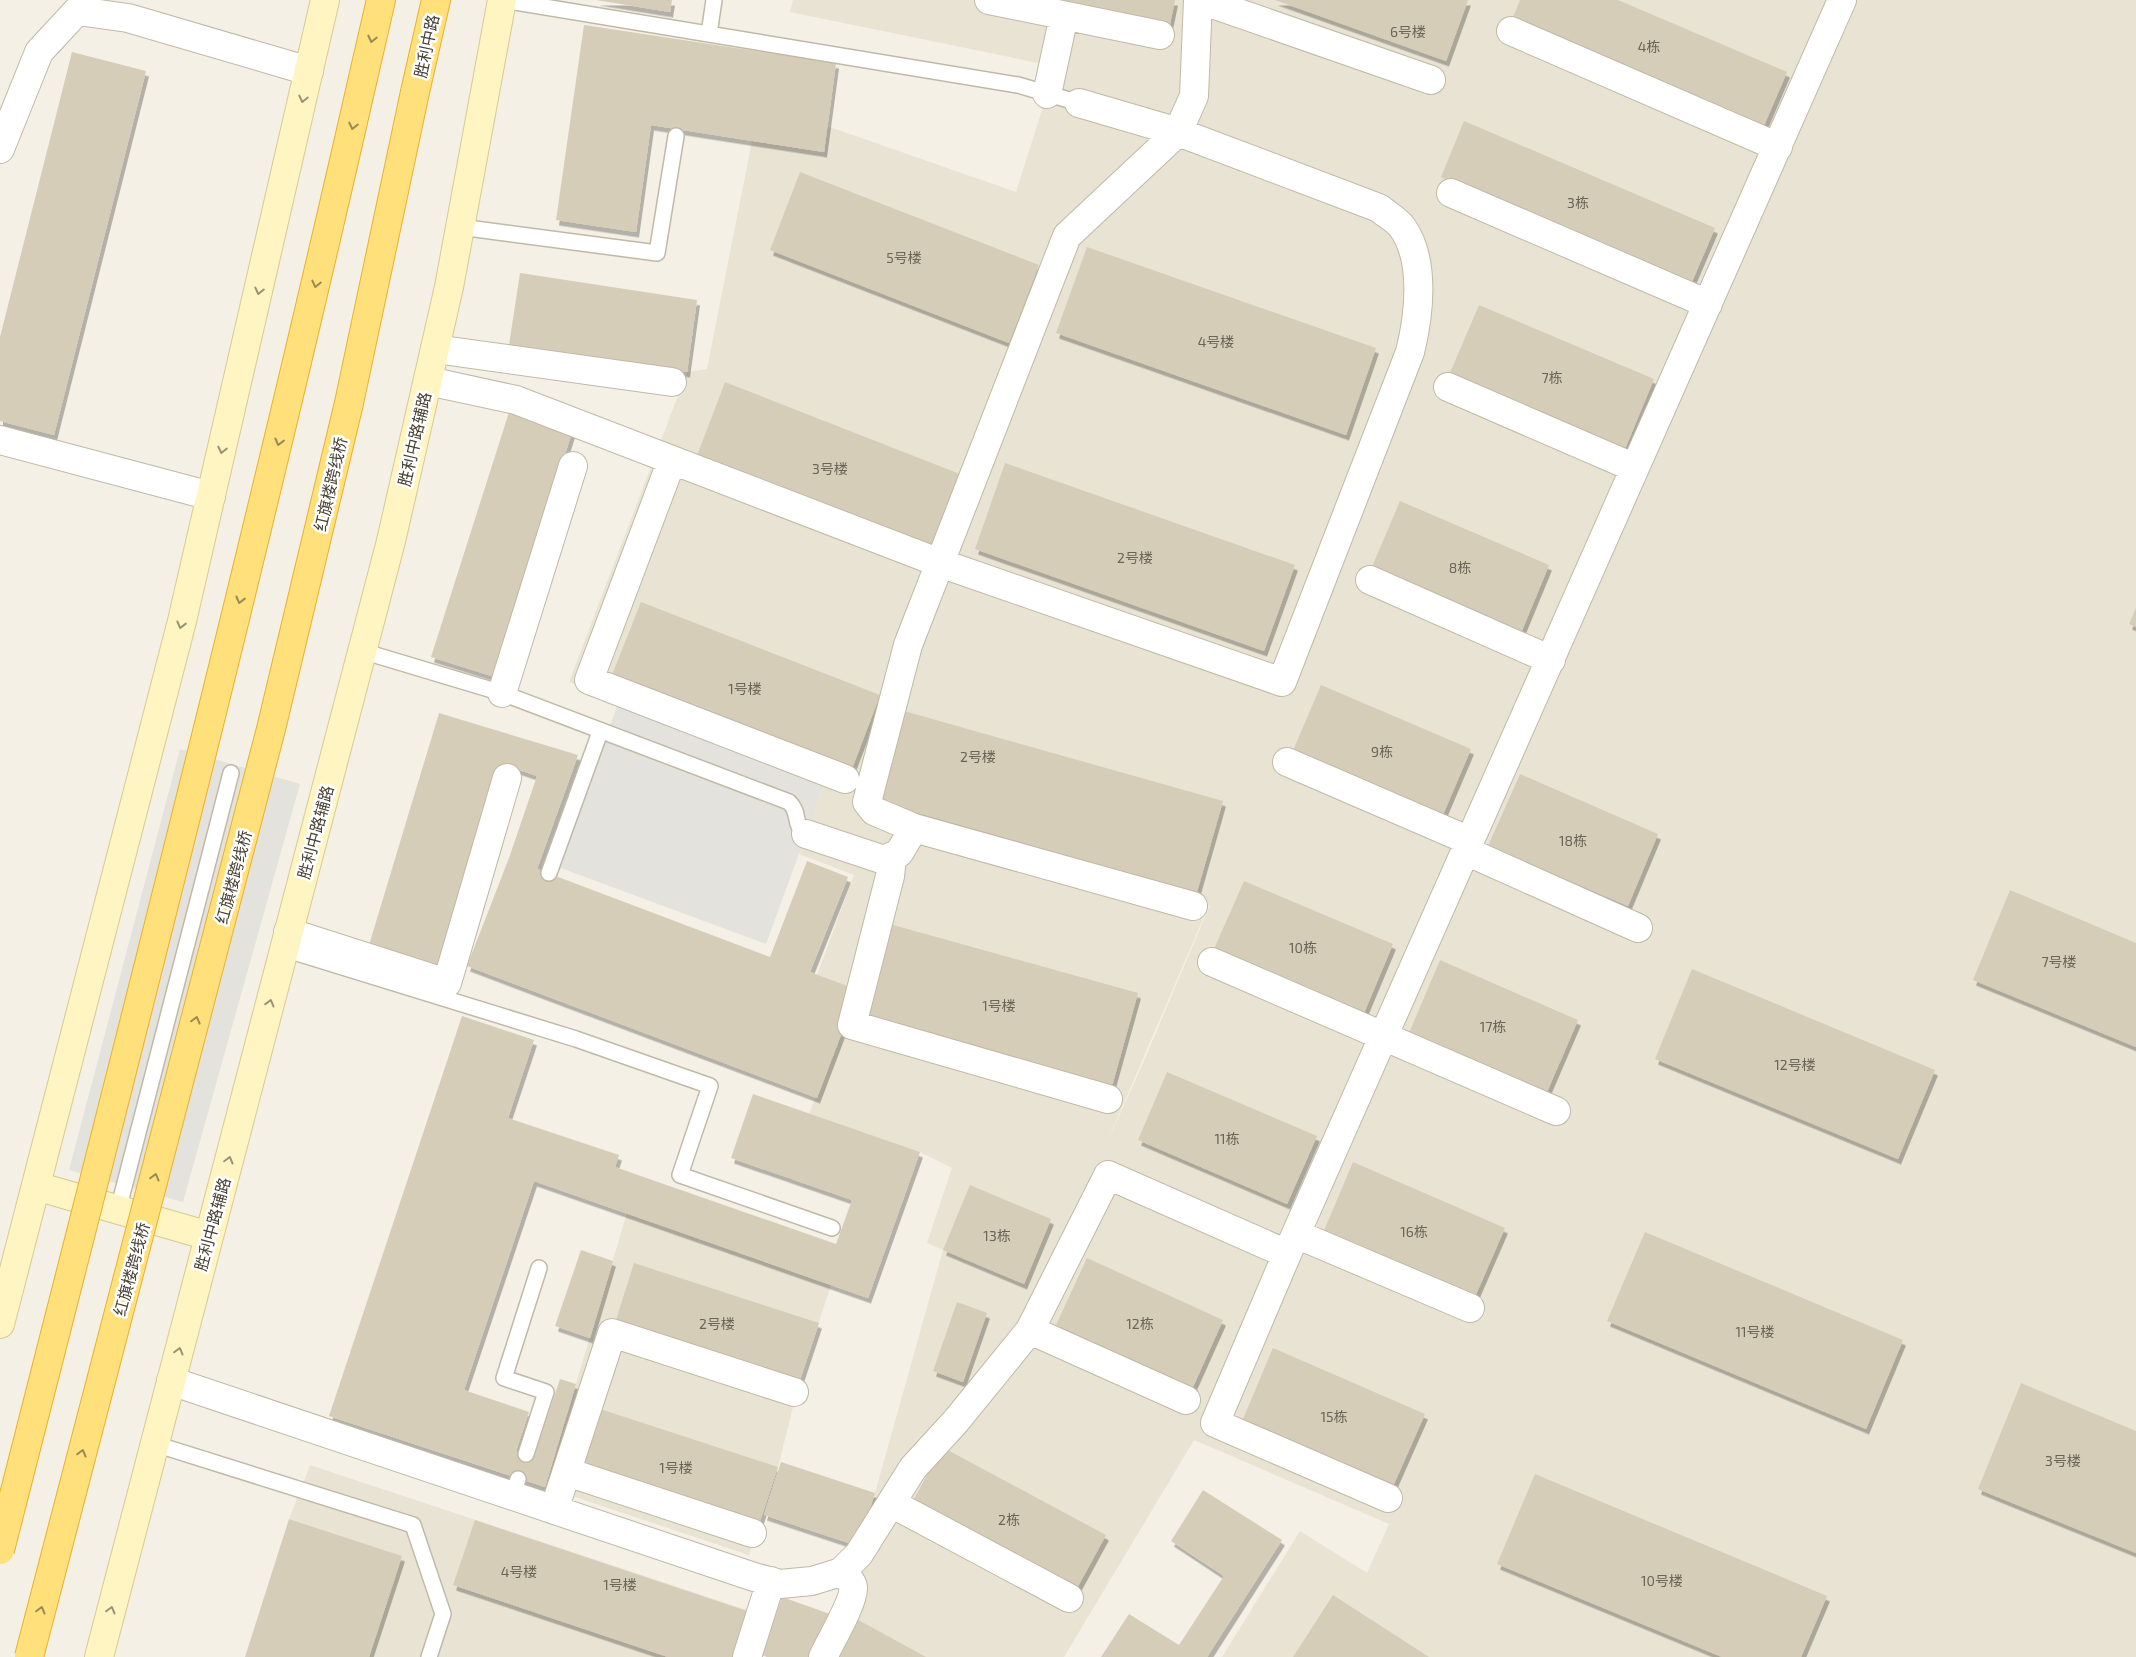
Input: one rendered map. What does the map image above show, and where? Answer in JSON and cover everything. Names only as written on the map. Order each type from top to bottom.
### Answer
[{"type":"highway","points":[[0,1550],[173,873],[302,349],[381,0]]},
{"type":"highway","name":"胜利中路","points":[[415,92],[436,0]]},
{"type":"highway","name":"红旗楼跨线桥","points":[[29,1657],[272,729],[349,403],[415,92]]},
{"type":"main road","points":[[0,1324],[182,621],[325,0]]},
{"type":"main road","name":"胜利中路辅路","points":[[99,1657],[391,542],[428,381],[460,227],[502,0]]},
{"type":"main road","points":[[37,1181],[210,1231]]},
{"type":"street","points":[[989,0],[1160,35]]},
{"type":"street","points":[[1193,906],[914,828],[874,811],[867,802],[908,645],[1067,236],[1178,132],[1194,96],[1200,0],[1431,80]]},
{"type":"street","points":[[1388,1498],[1215,1423],[1292,1244],[1842,0]]},
{"type":"street","points":[[0,148],[39,52],[77,11],[128,18],[309,71]]},
{"type":"street","points":[[1046,94],[1064,16]]},
{"type":"street","points":[[1511,32],[1778,147]]},
{"type":"street","points":[[428,381],[516,400],[940,563],[1282,682],[1410,352],[1417,322],[1419,280],[1412,248],[1402,227],[1379,208],[1178,132],[1079,103]]},
{"type":"street","points":[[1451,193],[1708,304]]},
{"type":"street","points":[[435,349],[672,382]]},
{"type":"street","points":[[1448,387],[1635,468]]},
{"type":"street","points":[[0,440],[211,496]]},
{"type":"street","points":[[672,460],[589,680],[845,779]]},
{"type":"street","points":[[502,693],[573,466]]},
{"type":"street","points":[[1370,580],[1551,660]]},
{"type":"street","points":[[1287,762],[1638,928]]},
{"type":"street","points":[[286,940],[447,982],[507,778]]},
{"type":"street","points":[[806,834],[884,860],[892,858],[899,853],[914,828]]},
{"type":"street","points":[[892,858],[890,876],[852,1025],[1108,1100]]},
{"type":"street","points":[[1212,962],[1556,1111]]},
{"type":"street","points":[[171,1381],[516,1487],[554,1510],[780,1584],[812,1581],[841,1572],[859,1554],[913,1468],[956,1421],[1030,1330],[1108,1175],[1470,1308]]},
{"type":"street","points":[[1030,1330],[1186,1400]]},
{"type":"street","points":[[554,1510],[612,1333],[794,1392]]},
{"type":"street","points":[[567,1472],[752,1534]]},
{"type":"street","points":[[891,1503],[1069,1598]]},
{"type":"street","points":[[823,1657],[852,1599],[853,1588],[849,1579],[841,1572]]},
{"type":"street","points":[[747,1657],[771,1581]]},
{"type":"lane","points":[[502,0],[1018,85],[1079,103]]},
{"type":"lane","points":[[709,34],[714,0]]},
{"type":"lane","points":[[460,227],[657,253],[676,136]]},
{"type":"lane","points":[[362,651],[502,693],[600,732],[788,802],[795,808],[798,825],[806,834]]},
{"type":"lane","points":[[549,873],[600,732]]},
{"type":"lane","points":[[120,1205],[231,773]]},
{"type":"lane","points":[[286,940],[710,1086],[680,1176],[832,1228]]},
{"type":"lane","points":[[526,1454],[546,1392],[504,1378],[539,1268]]},
{"type":"lane","points":[[155,1444],[413,1525],[443,1614],[429,1657]]},
{"type":"shaded area","points":[[793,0],[2136,0],[2136,1657],[1222,1657],[1300,1531],[1367,1573],[1389,1524],[1194,1440],[1064,1657],[814,1657],[858,1546],[875,1493],[943,1250],[927,1243],[952,1168],[920,1152],[809,1114],[858,991],[817,975],[854,875],[799,854],[827,777],[569,682],[687,372],[707,369],[752,141],[823,152],[827,126],[1016,192],[1047,94],[1053,66],[790,12]],"holes":[[[1210,905],[1143,1063],[1105,1147]]]},
{"type":"shaded area","points":[[619,701],[827,777],[766,944],[558,867]]},
{"type":"shaded area","points":[[180,749],[300,784],[183,1202],[69,1170]]},
{"type":"shaded area","points":[[627,1213],[831,1285],[799,1383],[778,1467],[749,1555],[545,1487]]},
{"type":"shaded area","points":[[310,1465],[753,1612],[737,1657],[369,1657],[401,1556],[289,1519]]},
{"type":"building","points":[[596,0],[672,0],[670,12]]},
{"type":"building","points":[[1060,0],[1175,0],[1170,24]]},
{"type":"building","points":[[1275,0],[1468,0],[1446,61]]},
{"type":"building","points":[[1520,0],[1618,0],[1787,72],[1763,128],[1512,20]]},
{"type":"building","points":[[584,25],[836,63],[824,152],[651,125],[636,232],[556,220]]},
{"type":"building","points":[[72,52],[146,71],[54,435],[0,421],[0,337]]},
{"type":"building","points":[[1464,121],[1715,228],[1691,284],[1441,177]]},
{"type":"building","points":[[800,172],[1039,265],[1009,343],[770,250]]},
{"type":"building","points":[[1087,247],[1376,348],[1346,435],[1056,333]]},
{"type":"building","points":[[520,273],[697,300],[687,372],[509,345]]},
{"type":"building","points":[[1479,305],[1654,379],[1625,449],[1449,375]]},
{"type":"building","points":[[725,382],[965,476],[935,554],[695,461]]},
{"type":"building","points":[[510,409],[573,429],[495,677],[431,657]]},
{"type":"building","points":[[1005,463],[1295,565],[1264,651],[975,549]]},
{"type":"building","points":[[1400,501],[1549,565],[1521,633],[1371,569]]},
{"type":"building","points":[[641,602],[880,695],[850,774],[610,680]]},
{"type":"building","points":[[2136,608],[2136,627],[2129,624]]},
{"type":"building","points":[[1321,685],[1471,749],[1442,817],[1292,753]]},
{"type":"building","points":[[904,711],[1223,801],[1197,892],[879,802]]},
{"type":"building","points":[[439,713],[578,755],[537,869],[770,957],[807,861],[848,877],[810,972],[858,990],[817,1098],[467,966],[509,858],[537,776],[502,764],[441,966],[369,945]]},
{"type":"building","points":[[1520,774],[1658,834],[1628,906],[1488,846]]},
{"type":"building","points":[[1244,881],[1393,944],[1364,1013],[1214,949]]},
{"type":"building","points":[[2010,890],[2136,943],[2136,1047],[1973,980]]},
{"type":"building","points":[[886,923],[1138,993],[1112,1086],[860,1016]]},
{"type":"building","points":[[1440,960],[1578,1020],[1547,1092],[1409,1033]]},
{"type":"building","points":[[1692,969],[1935,1070],[1898,1159],[1655,1059]]},
{"type":"building","points":[[462,1016],[534,1040],[508,1118],[619,1155],[615,1167],[836,1244],[852,1200],[731,1158],[753,1094],[920,1152],[868,1298],[534,1181],[464,1390],[529,1412],[516,1451],[534,1457],[560,1379],[576,1384],[545,1487],[329,1416]]},
{"type":"building","points":[[1167,1072],[1317,1136],[1287,1204],[1138,1140]]},
{"type":"building","points":[[1353,1162],[1505,1228],[1474,1299],[1323,1233]]},
{"type":"building","points":[[970,1185],[1051,1219],[1024,1284],[943,1250]]},
{"type":"building","points":[[1645,1232],[1903,1340],[1866,1429],[1607,1321]]},
{"type":"building","points":[[581,1250],[613,1261],[590,1338],[555,1326]]},
{"type":"building","points":[[1087,1258],[1223,1320],[1193,1387],[1056,1325]]},
{"type":"building","points":[[634,1263],[819,1323],[799,1383],[615,1323]]},
{"type":"building","points":[[957,1302],[987,1313],[963,1382],[933,1371]]},
{"type":"building","points":[[1273,1348],[1425,1414],[1394,1484],[1243,1419]]},
{"type":"building","points":[[2021,1383],[2136,1431],[2136,1553],[1978,1489]]},
{"type":"building","points":[[594,1407],[778,1467],[758,1527],[574,1467]]},
{"type":"building","points":[[942,1447],[1106,1535],[1076,1590],[912,1503]]},
{"type":"building","points":[[781,1462],[875,1493],[858,1546],[764,1515]]},
{"type":"building","points":[[1535,1474],[1827,1596],[1801,1657],[1722,1657],[1497,1564]]},
{"type":"building","points":[[1203,1490],[1282,1540],[1207,1657],[1101,1657],[1129,1614],[1179,1645],[1224,1576],[1171,1541]]},
{"type":"building","points":[[289,1519],[402,1556],[369,1657],[245,1657]]},
{"type":"building","points":[[475,1520],[747,1611],[732,1657],[668,1657],[453,1585]]},
{"type":"building","points":[[1333,1595],[1429,1657],[1293,1657]]},
{"type":"building","points":[[782,1597],[830,1614],[814,1657],[767,1657],[762,1655]]},
{"type":"building","points":[[851,1616],[926,1657],[829,1657]]}]
